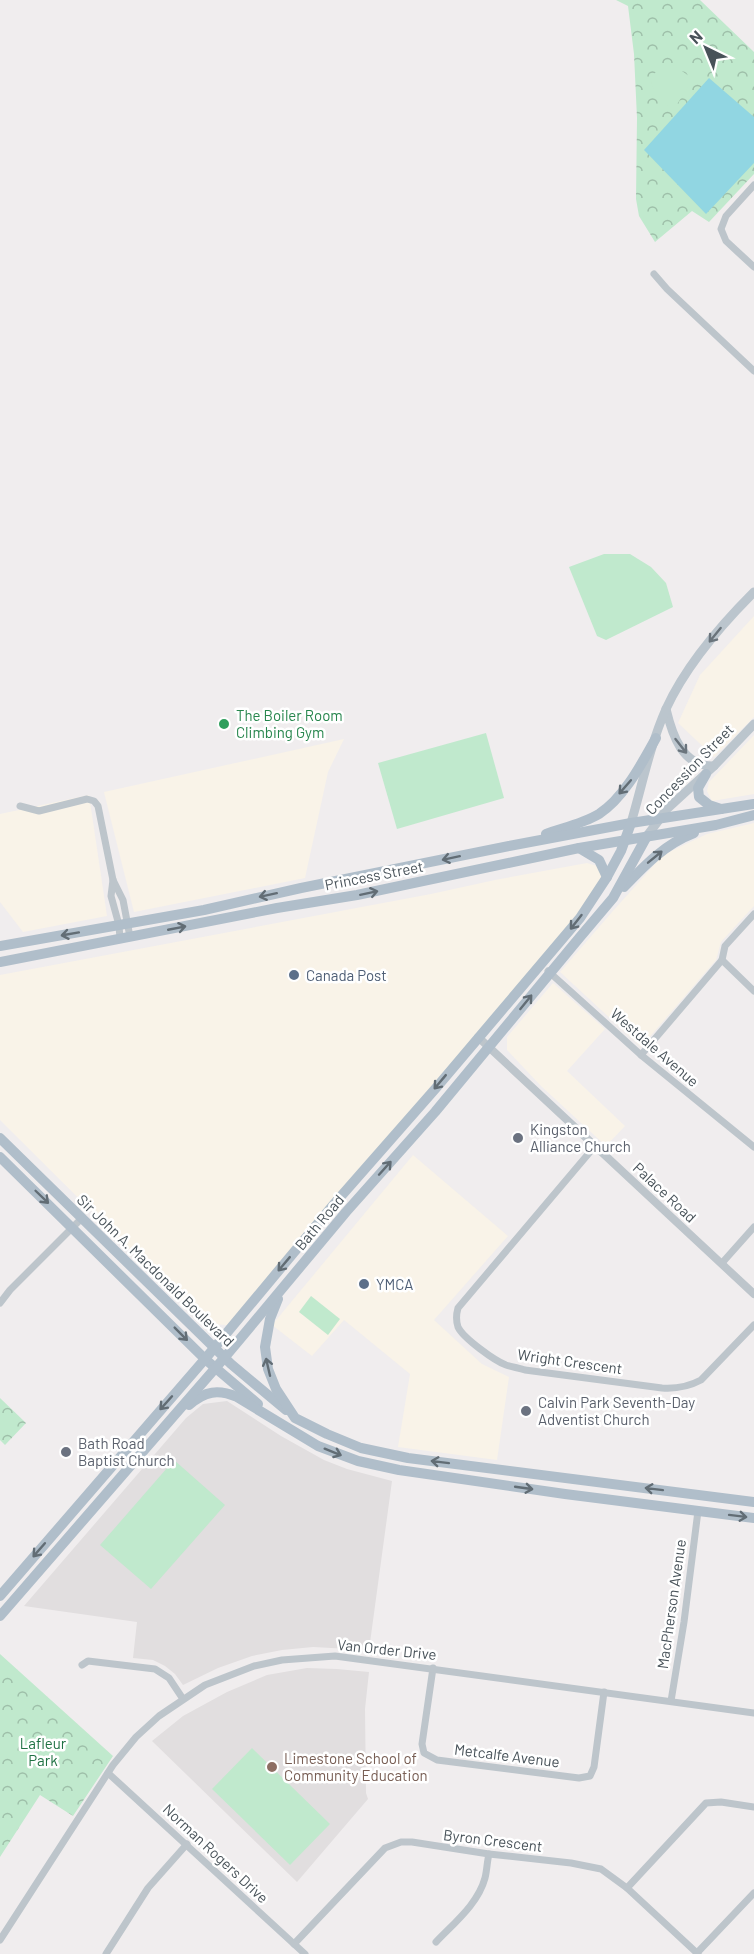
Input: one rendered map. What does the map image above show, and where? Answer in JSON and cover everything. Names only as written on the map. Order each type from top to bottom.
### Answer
[{"type":"main road","name":"Concession Street","points":[[631,823],[666,709],[700,653],[725,622],[754,592]]},
{"type":"main road","points":[[666,709],[671,731],[678,746],[697,764],[710,770],[698,789],[699,797],[709,805],[721,809]]},
{"type":"main road","name":"Concession Street","points":[[647,836],[667,809],[710,770],[754,724]]},
{"type":"main road","points":[[509,846],[599,814],[634,777],[656,738]]},
{"type":"main road","name":"Princess Street","points":[[0,946],[123,925],[631,823],[754,804]]},
{"type":"main road","name":"Princess Street","points":[[0,962],[277,908],[357,895],[579,848],[716,825],[754,815]]},
{"type":"main road","name":"Bath Road","points":[[0,1596],[205,1359],[579,918],[607,877],[631,823]]},
{"type":"main road","points":[[613,898],[644,865],[674,841],[716,825]]},
{"type":"main road","name":"Bath Road","points":[[0,1616],[225,1357],[613,898],[647,836]]},
{"type":"main road","points":[[579,848],[599,860],[607,877]]},
{"type":"main road","name":"Sir John A. Macdonald Boulevard","points":[[0,1138],[225,1357],[295,1418],[327,1434],[362,1449],[408,1458],[754,1502]]},
{"type":"main road","name":"Sir John A. Macdonald Boulevard","points":[[0,1156],[214,1368],[282,1424]]},
{"type":"main road","points":[[281,1290],[270,1319],[265,1347],[268,1369],[276,1389],[295,1418]]},
{"type":"main road","points":[[163,1426],[197,1398],[213,1391],[225,1392],[318,1446],[358,1461],[399,1470],[565,1494],[754,1518]]},
{"type":"main road","points":[[676,1491],[690,1500],[698,1511]]},
{"type":"main road","points":[[698,1511],[708,1501],[729,1498]]},
{"type":"street","points":[[754,186],[726,216],[721,229],[726,241],[754,267]]},
{"type":"street","points":[[654,274],[754,371]]},
{"type":"street","points":[[20,806],[39,811],[87,800],[94,801],[98,806],[113,880],[123,900],[125,938]]},
{"type":"street","points":[[641,1055],[722,960],[728,941],[754,914]]},
{"type":"street","points":[[722,960],[754,991]]},
{"type":"street","name":"Westdale Avenue","points":[[541,964],[641,1055],[754,1147]]},
{"type":"street","name":"Palace Road","points":[[478,1037],[754,1294]]},
{"type":"street","name":"Wright Crescent","points":[[595,1146],[458,1308],[456,1315],[461,1332],[505,1365],[533,1371],[662,1388],[679,1388],[701,1380],[754,1325]]},
{"type":"street","points":[[0,1303],[10,1290],[82,1218]]},
{"type":"street","points":[[722,1263],[754,1227]]},
{"type":"street","name":"MacPherson Avenue","points":[[671,1701],[698,1511]]},
{"type":"street","name":"Van Order Drive","points":[[0,1940],[108,1773],[136,1737],[159,1716],[205,1685],[254,1666],[282,1660],[335,1656],[754,1713]]},
{"type":"street","points":[[82,1665],[88,1661],[155,1669],[169,1678],[183,1699]]},
{"type":"street","name":"Metcalfe Avenue","points":[[433,1668],[422,1744],[424,1753],[437,1760],[579,1778],[590,1776],[594,1767],[604,1692]]},
{"type":"street","name":"Norman Rogers Drive","points":[[108,1773],[305,1954]]},
{"type":"street","points":[[627,1888],[706,1803],[721,1802],[754,1807]]},
{"type":"street","name":"Byron Crescent","points":[[294,1944],[376,1857],[393,1844],[412,1842],[601,1869],[627,1888],[697,1954]]},
{"type":"street","points":[[106,1954],[148,1888],[187,1844]]},
{"type":"street","points":[[436,1942],[470,1907],[485,1878],[489,1854]]},
{"type":"street","points":[[697,1954],[754,1893]]},
{"type":"shaded area","points":[[754,616],[754,717],[714,757],[678,723],[700,675]]},
{"type":"shaded area","points":[[754,735],[754,794],[712,801],[707,791],[709,782]]},
{"type":"shaded area","points":[[344,739],[328,772],[305,878],[134,912],[104,792]]},
{"type":"shaded area","points":[[89,795],[107,916],[23,932],[0,902],[0,814]]},
{"type":"shaded area","points":[[754,823],[754,906],[721,942],[716,960],[641,1047],[560,972],[663,855],[707,834]]},
{"type":"shaded area","points":[[587,863],[597,866],[602,873],[601,881],[580,913],[227,1325],[212,1324],[201,1320],[0,1120],[0,975]]},
{"type":"shaded area","points":[[553,983],[605,1029],[567,1071],[625,1126],[606,1146],[541,1086],[507,1050],[507,1037]]},
{"type":"shaded area","points":[[413,1155],[508,1236],[434,1320],[482,1364],[509,1377],[497,1460],[398,1447],[410,1374],[344,1320],[312,1356],[272,1325]]},
{"type":"shaded area","points":[[227,1401],[281,1436],[324,1460],[347,1469],[392,1481],[369,1650],[313,1647],[282,1650],[252,1656],[218,1668],[183,1685],[165,1666],[153,1660],[133,1658],[137,1622],[24,1606],[186,1418],[203,1404]]},
{"type":"shaded area","name":"Limestone School of Community Education","points":[[307,1668],[369,1672],[365,1709],[368,1799],[297,1882],[152,1741],[183,1716],[227,1692],[267,1675]]},
{"type":"green space","points":[[616,0],[700,0],[754,52],[754,174],[709,222],[692,211],[655,242],[639,216],[636,199],[637,118],[634,54],[628,6]]},
{"type":"green space","points":[[672,64],[689,76],[691,82],[676,106],[668,106],[654,89],[652,78],[660,69]]},
{"type":"green space","points":[[604,554],[630,554],[651,567],[666,583],[673,607],[606,640],[597,636],[569,567]]},
{"type":"green space","points":[[486,733],[504,798],[397,829],[378,763]]},
{"type":"green space","points":[[311,1296],[340,1319],[328,1335],[299,1312]]},
{"type":"green space","points":[[0,1398],[26,1423],[5,1445],[0,1440]]},
{"type":"green space","points":[[174,1460],[225,1505],[151,1589],[100,1545]]},
{"type":"green space","name":"Lafleur Park","points":[[0,1654],[113,1756],[73,1816],[40,1795],[0,1857]]},
{"type":"green space","points":[[252,1748],[330,1824],[290,1865],[212,1789]]},
{"type":"water","points":[[709,78],[754,117],[754,163],[706,214],[644,150]]},
{"type":"place","name":"The Boiler Room Climbing Gym","points":[[224,724]]},
{"type":"place","name":"Canada Post","points":[[294,975]]},
{"type":"place","name":"Kingston Alliance Church","points":[[518,1138]]},
{"type":"place","name":"YMCA","points":[[364,1284]]},
{"type":"place","name":"Calvin Park Seventh-Day Adventist Church","points":[[526,1411]]},
{"type":"place","name":"Bath Road Baptist Church","points":[[66,1452]]},
{"type":"place","name":"Limestone School of Community Education","points":[[272,1767]]}]
